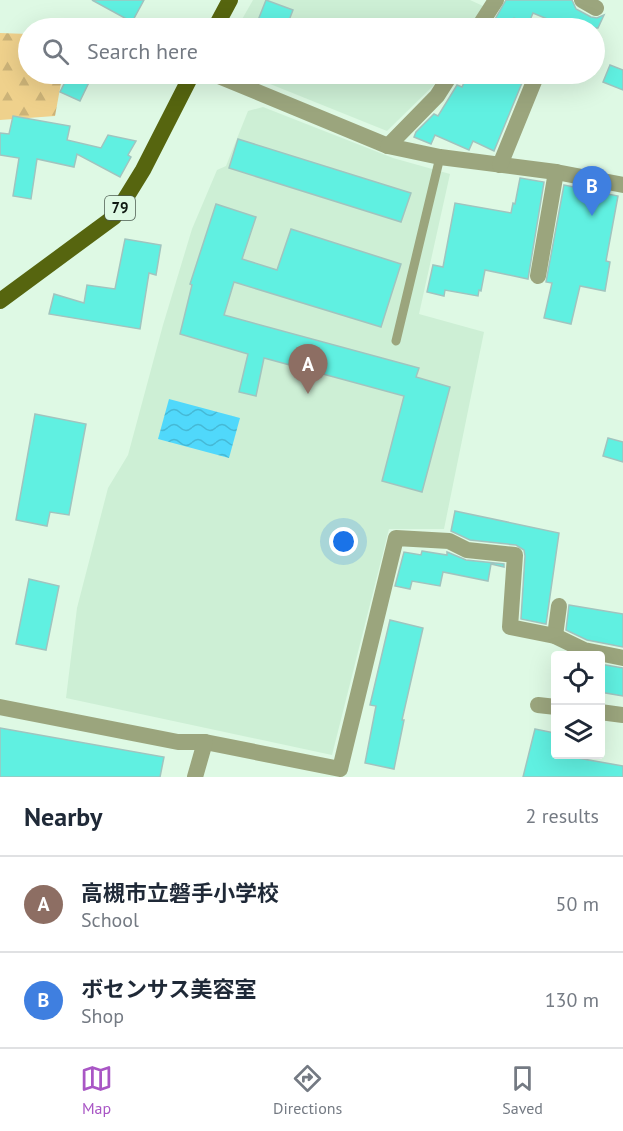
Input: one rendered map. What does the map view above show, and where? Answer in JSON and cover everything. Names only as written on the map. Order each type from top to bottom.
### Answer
[{"type":"main road","points":[[220,18],[230,0]]},
{"type":"main road","name":"79","points":[[0,301],[114,217],[143,170],[187,84]]},
{"type":"street","points":[[484,18],[496,0]]},
{"type":"street","points":[[238,84],[388,146],[440,157],[556,172],[623,185]]},
{"type":"street","points":[[388,146],[437,96],[445,84]]},
{"type":"street","points":[[500,165],[533,84]]},
{"type":"street","points":[[538,276],[556,172]]},
{"type":"street","points":[[0,707],[178,742],[205,742],[340,770],[396,538],[449,541],[467,550],[515,555],[510,627],[555,636],[584,650],[623,658]]},
{"type":"street","points":[[555,636],[559,606]]},
{"type":"street","points":[[538,705],[551,707]]},
{"type":"street","points":[[605,713],[623,715]]},
{"type":"street","points":[[195,777],[205,742]]},
{"type":"lane","points":[[396,341],[440,157]]},
{"type":"shaded area","points":[[253,0],[470,0],[483,6],[476,18],[243,18]]},
{"type":"shaded area","points":[[270,84],[435,84],[387,131]]},
{"type":"shaded area","points":[[263,107],[393,158],[450,174],[419,314],[484,332],[444,529],[389,529],[332,755],[66,698],[77,608],[108,488],[128,455],[192,229],[217,170],[226,166],[248,111]]},
{"type":"green space","points":[[0,33],[18,34],[18,84],[61,84],[55,116],[0,120]]},
{"type":"water","points":[[169,399],[240,418],[229,458],[158,439]]},
{"type":"building","points":[[92,0],[144,0],[134,18],[125,18]]},
{"type":"building","points":[[266,0],[293,10],[290,18],[259,18]]},
{"type":"building","points":[[506,0],[572,0],[576,9],[597,18],[545,18],[533,13],[531,18],[496,18]]},
{"type":"building","points":[[610,65],[623,70],[623,90],[605,83]]},
{"type":"building","points":[[64,84],[88,84],[80,101],[60,92]]},
{"type":"building","points":[[463,84],[522,84],[494,151],[473,141],[469,150],[435,135],[431,144],[414,137],[434,114],[438,116],[457,85],[462,87]]},
{"type":"building","points":[[13,116],[70,126],[67,140],[101,148],[108,135],[136,141],[128,155],[131,157],[120,177],[77,154],[74,167],[37,159],[31,199],[13,196],[19,158],[0,155],[0,133],[9,134]]},
{"type":"building","points":[[238,139],[411,193],[401,222],[229,168]]},
{"type":"building","points":[[520,178],[544,182],[528,279],[485,270],[478,296],[445,290],[444,296],[427,292],[433,265],[443,267],[455,203],[511,213]]},
{"type":"building","points":[[564,185],[618,196],[606,261],[610,262],[605,291],[580,286],[571,324],[544,318],[552,283],[546,282]]},
{"type":"building","points":[[216,204],[256,217],[242,259],[277,270],[291,229],[401,264],[381,327],[234,282],[224,315],[419,368],[416,377],[450,387],[422,492],[382,481],[404,396],[264,358],[256,396],[239,392],[248,354],[180,334],[192,285],[190,284]]},
{"type":"building","points":[[125,239],[161,245],[156,275],[149,273],[140,329],[49,314],[54,294],[84,303],[87,285],[115,289]]},
{"type":"building","points":[[35,414],[86,424],[69,515],[50,512],[47,526],[16,520]]},
{"type":"building","points":[[608,438],[623,442],[623,462],[603,456]]},
{"type":"building","points":[[455,511],[559,533],[546,624],[521,619],[524,550],[516,545],[470,540],[451,531]]},
{"type":"building","points":[[422,551],[447,555],[447,552],[466,560],[504,564],[504,567],[491,564],[488,581],[443,572],[440,586],[412,581],[410,589],[395,586],[404,552],[421,555]]},
{"type":"building","points":[[29,579],[59,586],[46,650],[16,644]]},
{"type":"building","points":[[569,605],[623,614],[623,647],[587,640],[566,630]]},
{"type":"building","points":[[390,620],[423,628],[402,720],[404,720],[394,769],[365,763],[376,706],[370,705]]},
{"type":"building","points":[[605,665],[623,668],[623,696],[605,693]]},
{"type":"building","points":[[0,728],[164,757],[160,777],[0,777]]},
{"type":"building","points":[[535,729],[551,732],[551,759],[583,759],[623,766],[623,777],[523,777]]},
{"type":"place","name":"ボセンサス美容室","points":[[592,216]]},
{"type":"place","name":"高槻市立磐手小学校","points":[[308,394]]}]
